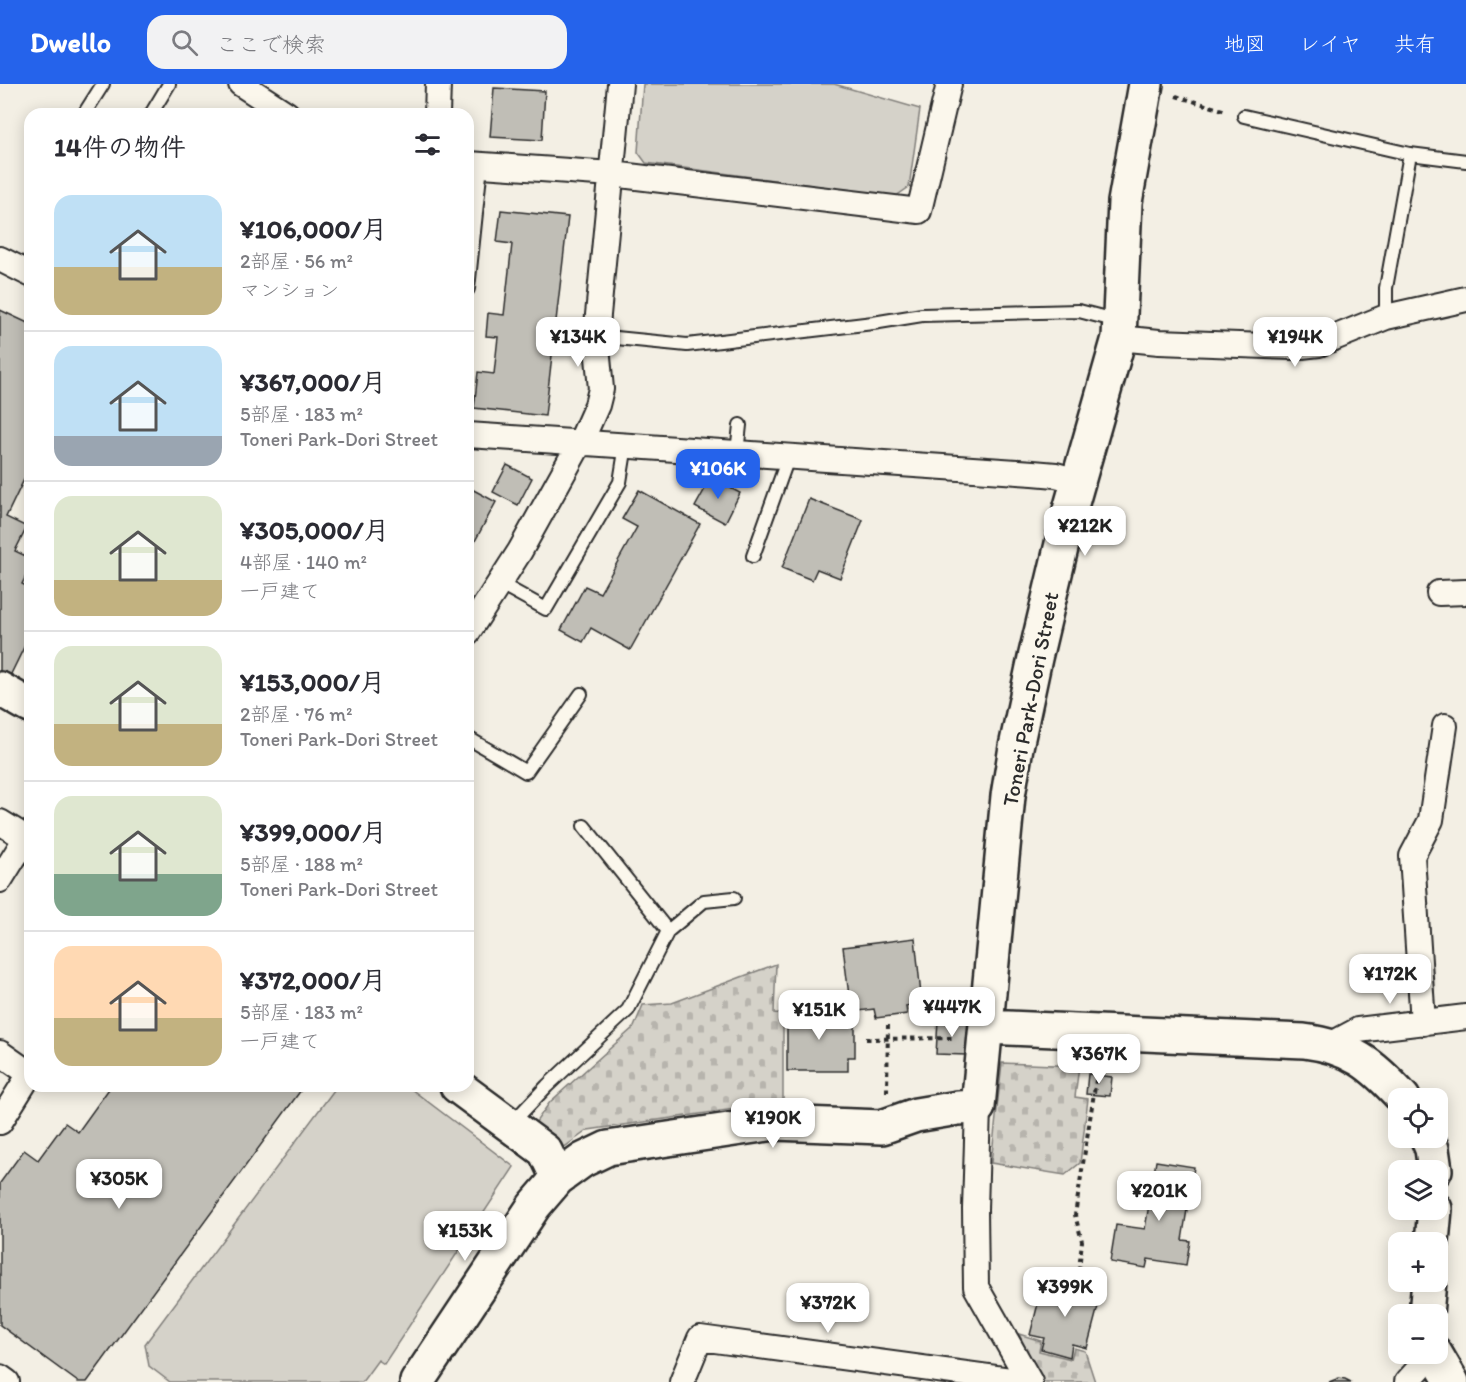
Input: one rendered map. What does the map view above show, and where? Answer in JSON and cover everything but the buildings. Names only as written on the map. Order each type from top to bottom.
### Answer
[{"type":"street","points":[[241,84],[278,108]]},
{"type":"street","points":[[437,108],[438,84]]},
{"type":"street","points":[[474,623],[581,441],[601,389],[596,336],[620,84]]},
{"type":"street","points":[[474,164],[612,174],[919,212],[949,84]]},
{"type":"street","name":"Toneri Park-Dori Street","points":[[978,1107],[974,1032],[1016,747],[1078,482],[1119,330],[1125,202],[1146,86]]},
{"type":"street","points":[[0,259],[24,271]]},
{"type":"street","points":[[1119,330],[1159,342],[1293,347],[1319,344],[1386,317],[1466,299]]},
{"type":"street","points":[[474,435],[1033,473],[1056,475],[1078,482]]},
{"type":"street","points":[[1439,593],[1466,592]]},
{"type":"street","points":[[0,689],[24,703]]},
{"type":"street","points":[[1423,1023],[1412,856],[1431,820],[1445,726]]},
{"type":"street","points":[[0,822],[24,835]]},
{"type":"street","points":[[0,880],[24,843]]},
{"type":"street","points":[[1330,1045],[1358,1030],[1466,1017]]},
{"type":"street","points":[[974,1032],[1304,1041],[1330,1045],[1360,1058],[1394,1088]]},
{"type":"street","points":[[0,1053],[24,1070]]},
{"type":"street","points":[[0,1122],[24,1084]]},
{"type":"street","points":[[465,1092],[545,1151],[558,1178]]},
{"type":"street","points":[[417,1382],[534,1206],[558,1178],[583,1160],[608,1148],[775,1123],[886,1126],[916,1115],[978,1107],[975,1209],[976,1287],[1028,1382]]},
{"type":"street","points":[[682,1382],[700,1338],[1028,1382]]},
{"type":"street","points":[[1407,1382],[1424,1364]]},
{"type":"street","points":[[1441,1364],[1452,1382]]},
{"type":"street","points":[[0,1377],[7,1382]]},
{"type":"lane","points":[[88,108],[102,84]]},
{"type":"lane","points":[[154,108],[169,84]]},
{"type":"lane","points":[[1244,116],[1410,154],[1466,160]]},
{"type":"lane","points":[[1386,317],[1386,288],[1410,154]]},
{"type":"lane","points":[[596,336],[687,345],[922,315],[1079,311],[1119,330]]},
{"type":"lane","points":[[737,453],[740,425]]},
{"type":"lane","points":[[499,583],[546,609],[620,482],[626,445]]},
{"type":"lane","points":[[753,556],[788,458]]},
{"type":"lane","points":[[474,742],[526,772],[581,694]]},
{"type":"lane","points":[[584,826],[668,932]]},
{"type":"lane","points":[[509,1126],[547,1086],[628,1010],[668,932],[704,902],[734,898]]},
{"type":"path","points":[[1146,86],[1244,116]]},
{"type":"path","points":[[886,1126],[888,1025]]},
{"type":"path","points":[[866,1040],[974,1032]]},
{"type":"path","points":[[1078,1279],[1082,1241],[1075,1215],[1100,1058]]},
{"type":"green space","points":[[643,84],[834,84],[920,109],[909,187],[896,196],[646,163],[638,152]]},
{"type":"green space","points":[[776,964],[774,1013],[783,1014],[783,1102],[588,1130],[563,1148],[533,1126],[550,1102],[634,1027],[643,1005],[672,1003]]},
{"type":"green space","points":[[1002,1063],[1079,1066],[1075,1097],[1088,1099],[1080,1163],[1065,1175],[991,1163]]},
{"type":"green space","points":[[333,1092],[415,1092],[514,1167],[384,1364],[378,1360],[362,1382],[170,1382],[149,1366],[145,1344]]},
{"type":"green space","points":[[1019,1334],[1041,1341],[1039,1351],[1071,1359],[1074,1348],[1085,1351],[1095,1382],[1042,1382]]}]
